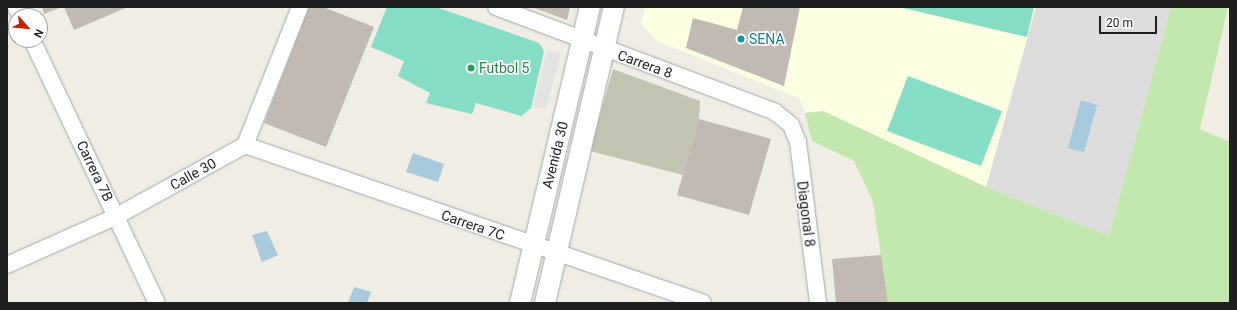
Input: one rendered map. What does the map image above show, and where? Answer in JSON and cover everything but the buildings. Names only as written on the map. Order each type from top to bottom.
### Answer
[{"type":"street","points":[[245,145],[300,7]]},
{"type":"street","name":"Carrera 8","points":[[496,7],[775,112],[791,125]]},
{"type":"street","name":"Avenida 30","points":[[520,303],[590,7]]},
{"type":"street","name":"Avenida 30","points":[[544,303],[614,7]]},
{"type":"street","name":"Carrera 7B","points":[[36,48],[117,216],[157,303]]},
{"type":"street","name":"Diagonal 8","points":[[791,125],[798,142],[818,303]]},
{"type":"street","name":"Calle 30","points":[[7,265],[117,216],[245,145]]},
{"type":"street","name":"Carrera 7C","points":[[245,145],[556,254],[703,303]]},
{"type":"shaded area","points":[[645,7],[1036,7],[986,187],[823,111],[805,113],[799,98],[657,41],[641,24]]},
{"type":"shaded area","points":[[1036,7],[1171,7],[1109,236],[986,187]]},
{"type":"shaded area","points":[[547,50],[561,53],[546,109],[533,107]]},
{"type":"shaded area","points":[[613,69],[700,101],[699,119],[683,175],[590,151]]},
{"type":"green space","name":"Futbol 5","points":[[387,7],[436,7],[539,43],[544,51],[531,108],[521,116],[476,103],[472,114],[426,103],[430,93],[398,76],[404,61],[371,47]]},
{"type":"green space","points":[[899,7],[1034,7],[1027,37]]},
{"type":"green space","points":[[1171,7],[1228,7],[1200,129],[1230,142],[1230,303],[888,303],[873,202],[854,161],[812,141],[805,113],[823,111],[986,187],[1109,236]]},
{"type":"green space","points":[[908,76],[1002,111],[981,166],[887,131]]},
{"type":"water","points":[[1081,100],[1097,105],[1084,152],[1068,148]]},
{"type":"water","points":[[413,153],[444,164],[438,182],[406,172]]},
{"type":"water","points":[[267,231],[278,255],[262,262],[252,235]]},
{"type":"water","points":[[354,287],[371,292],[367,303],[348,303]]},
{"type":"place","name":"SENA","points":[[741,39]]},
{"type":"place","name":"Futbol 5","points":[[471,68]]}]
